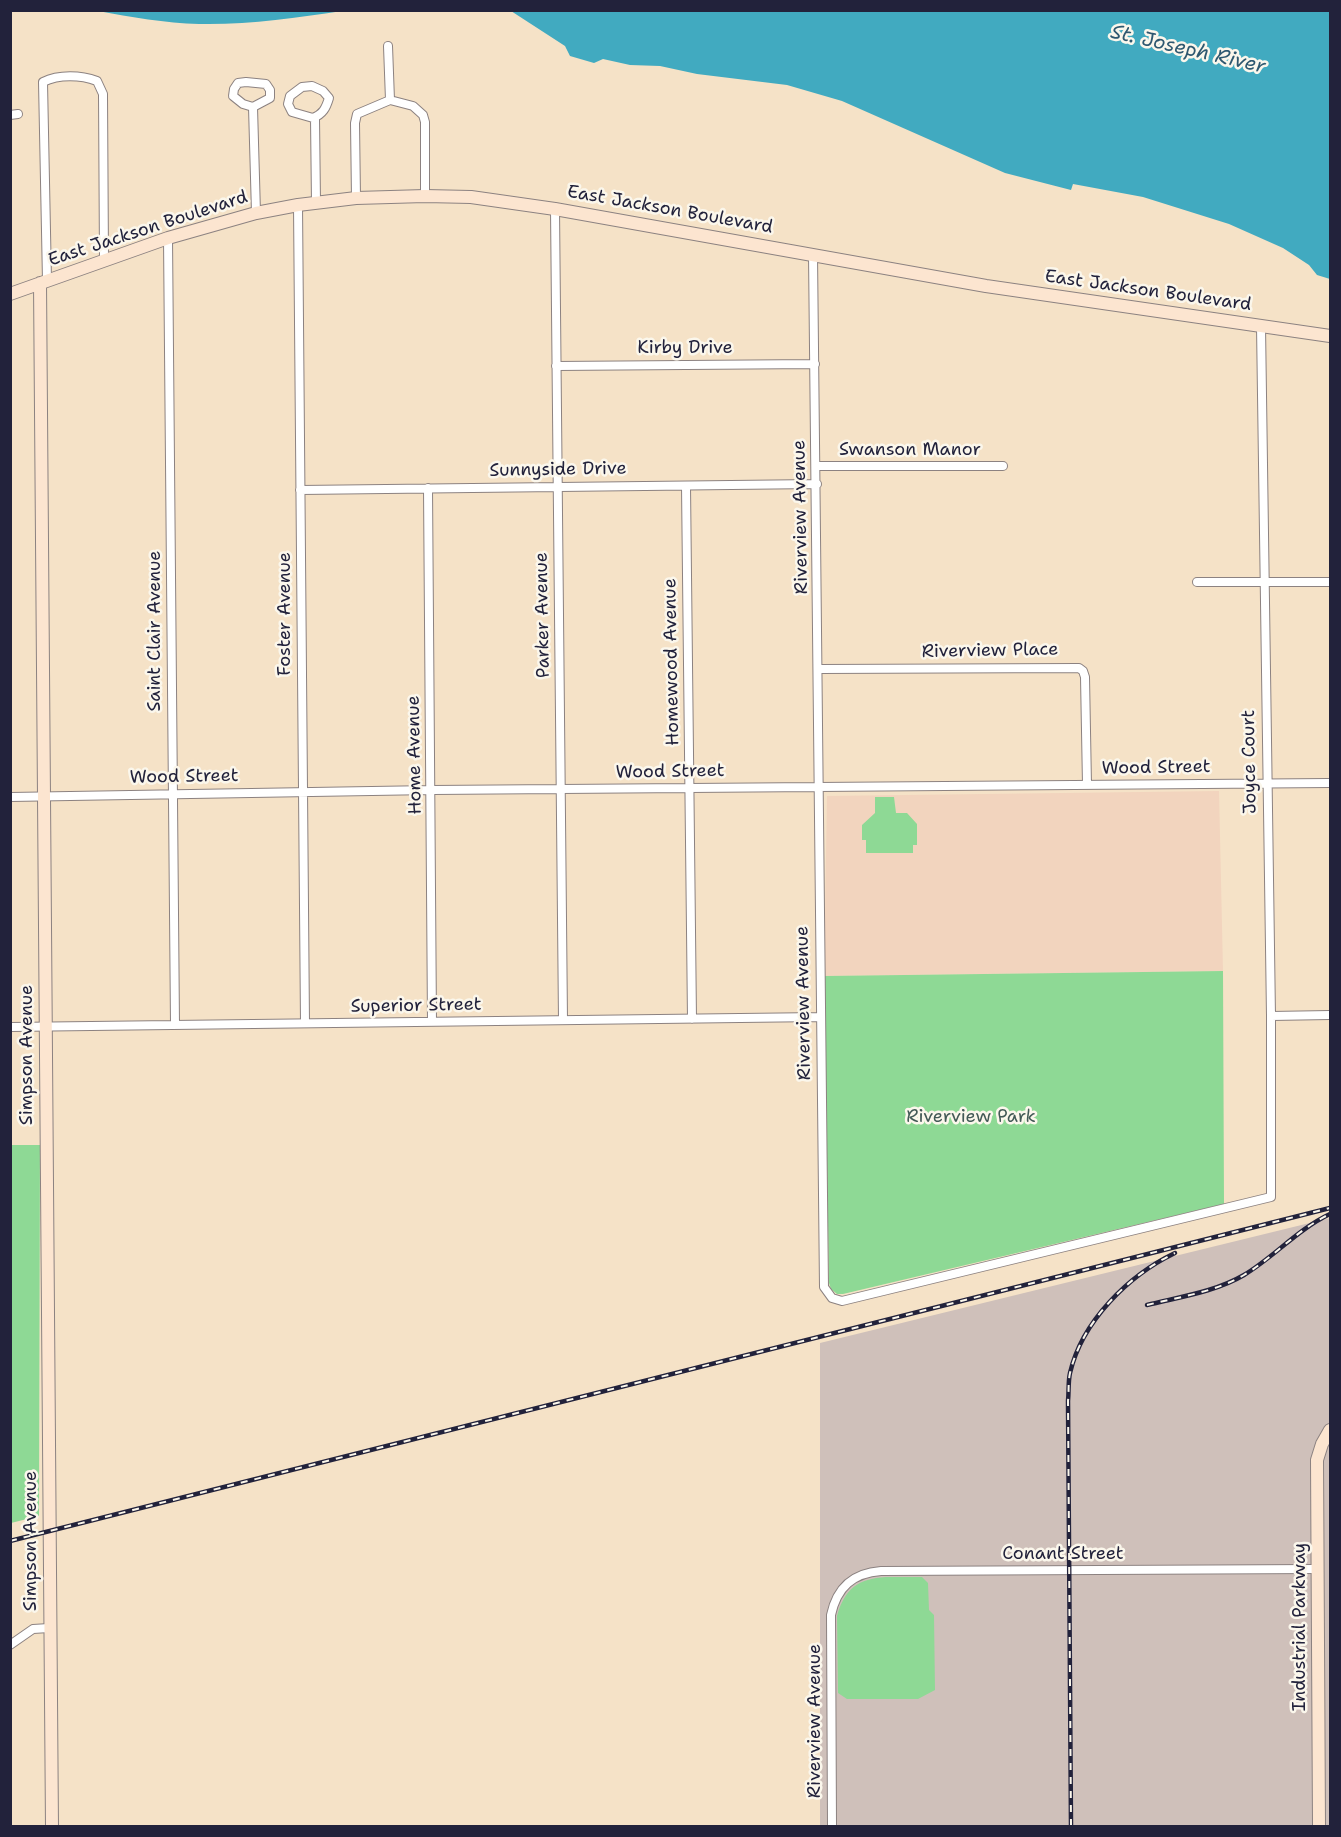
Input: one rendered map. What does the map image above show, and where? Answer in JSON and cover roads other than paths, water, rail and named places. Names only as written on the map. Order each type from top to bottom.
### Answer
[{"type":"street","points":[[388,46],[390,100]]},
{"type":"street","points":[[43,282],[43,82],[53,77],[87,77],[98,81],[102,94],[104,260]]},
{"type":"street","points":[[312,86],[323,91],[329,98],[327,107],[315,118],[292,112],[288,104],[290,96],[296,89],[312,86]]},
{"type":"street","points":[[356,198],[355,123],[357,114],[390,100],[413,106],[423,115],[425,122],[425,195]]},
{"type":"street","points":[[254,107],[256,213]]},
{"type":"street","points":[[315,118],[316,203]]},
{"type":"street","name":"East Jackson Boulevard","points":[[10,294],[168,238],[256,213],[356,198],[425,195],[483,198],[555,208],[986,286],[1330,336]]},
{"type":"street","name":"Foster Avenue","points":[[298,205],[305,1023]]},
{"type":"street","name":"Parker Avenue","points":[[555,208],[563,1020]]},
{"type":"street","name":"Saint Clair Avenue","points":[[168,238],[175,1024]]},
{"type":"street","name":"Riverview Avenue","points":[[813,254],[825,1287],[832,1298],[842,1300],[1271,1197]]},
{"type":"street","name":"Simpson Avenue","points":[[43,282],[45,1026],[52,1827]]},
{"type":"street","name":"Joyce Court","points":[[1261,326],[1271,1016],[1271,1197]]},
{"type":"street","name":"Kirby Drive","points":[[556,366],[815,364]]},
{"type":"street","name":"Swanson Manor","points":[[817,466],[1004,466]]},
{"type":"street","name":"Sunnyside Drive","points":[[300,490],[817,484]]},
{"type":"street","name":"Homewood Avenue","points":[[686,486],[692,1019]]},
{"type":"street","name":"Home Avenue","points":[[428,488],[432,1022]]},
{"type":"street","points":[[1197,582],[1330,582]]},
{"type":"street","name":"Riverview Place","points":[[819,669],[1079,668],[1085,677],[1087,785]]},
{"type":"street","name":"Wood Street","points":[[10,797],[432,790],[1330,783]]},
{"type":"street","points":[[1271,1016],[1330,1015]]},
{"type":"street","name":"Superior Street","points":[[10,1027],[821,1017]]},
{"type":"street","name":"Industrial Parkway","points":[[1318,1827],[1317,1460],[1330,1430]]},
{"type":"street","name":"Conant Street","points":[[831,1614],[845,1586],[852,1578],[866,1572],[1318,1569]]},
{"type":"street","name":"Riverview Avenue","points":[[831,1614],[832,1827]]},
{"type":"street","points":[[10,1645],[33,1629],[50,1628]]},
{"type":"water","points":[[98,11],[342,11],[217,24],[161,21]]},
{"type":"water","name":"St. Joseph River","points":[[511,11],[1330,11],[1330,279],[1317,275],[1309,265],[1283,248],[1229,224],[1143,197],[1073,184],[1071,190],[1005,173],[842,101],[787,85],[697,74],[660,66],[630,65],[603,59],[594,63],[570,56],[565,46]]},
{"type":"railway","points":[[10,1541],[1330,1208]]},
{"type":"railway","points":[[1147,1305],[1197,1293],[1233,1281],[1255,1268],[1307,1227],[1330,1214]]},
{"type":"railway","points":[[1071,1826],[1069,1376],[1076,1354],[1096,1318],[1125,1287],[1158,1262],[1175,1253]]},
{"type":"park label","name":"Riverview Park","points":[[971,1117]]}]
